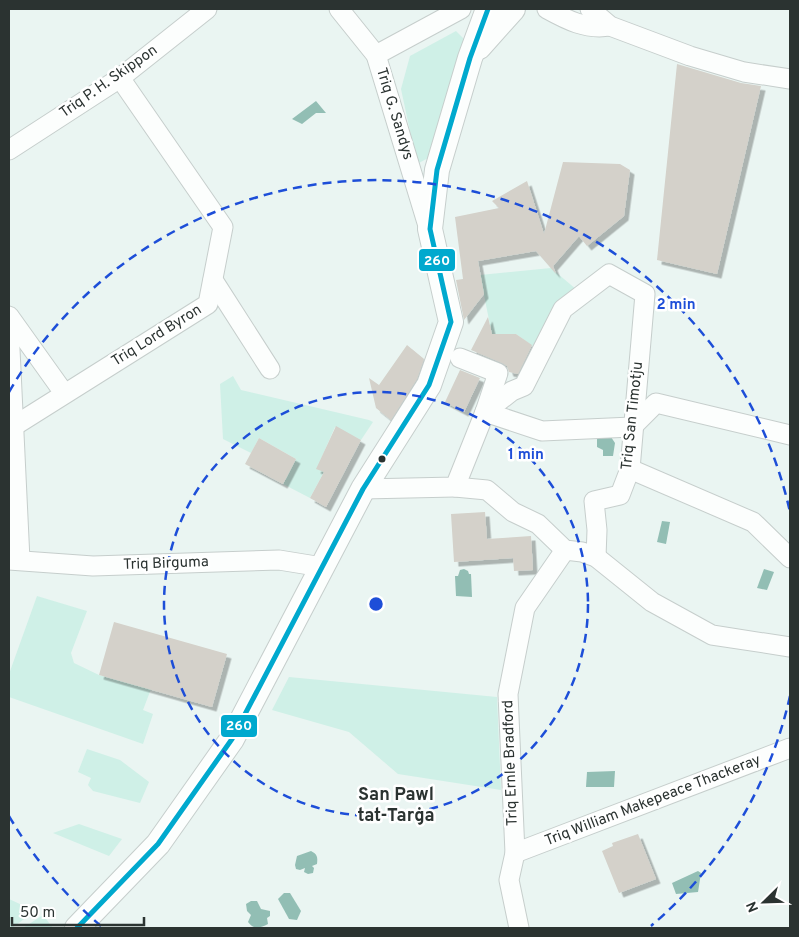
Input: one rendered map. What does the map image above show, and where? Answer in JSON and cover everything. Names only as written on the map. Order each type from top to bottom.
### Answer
[{"type":"main road","points":[[78,928],[158,844],[232,739],[363,488],[429,385],[451,322],[430,230],[437,170],[470,58],[488,9]]},
{"type":"main road","points":[[470,58],[514,9]]},
{"type":"street","name":"Triq P. H. Skippon","points":[[9,150],[120,78],[207,9]]},
{"type":"street","name":"Triq G. Sandys","points":[[339,9],[376,55],[430,230]]},
{"type":"street","points":[[376,55],[460,9]]},
{"type":"street","points":[[547,9],[580,24],[596,28],[610,26]]},
{"type":"street","points":[[590,9],[610,26],[690,56],[744,72],[790,79]]},
{"type":"street","name":"Triq Lord Byron","points":[[14,426],[208,304],[223,227],[120,78]]},
{"type":"street","name":"Triq San Timotju","points":[[485,412],[512,391],[524,386],[563,309],[609,274],[645,294],[632,427],[630,469],[620,495],[594,501],[597,530],[596,557]]},
{"type":"street","points":[[213,280],[270,369]]},
{"type":"street","points":[[9,316],[64,393]]},
{"type":"street","points":[[9,328],[14,426],[14,560]]},
{"type":"street","points":[[455,487],[485,412],[498,373],[460,358]]},
{"type":"street","points":[[485,412],[542,430],[632,427],[656,404],[790,436]]},
{"type":"street","points":[[630,469],[753,522],[790,558]]},
{"type":"street","points":[[363,488],[455,487],[487,490],[513,512],[538,524],[565,550],[582,552],[596,557],[652,602],[712,635],[790,647]]},
{"type":"street","name":"Triq Ernle Bradford","points":[[520,928],[509,880],[515,853],[508,694],[525,608],[565,550]]},
{"type":"street","name":"Triq Birguma","points":[[14,560],[93,566],[279,560],[322,567]]},
{"type":"street","name":"Triq William Makepeace Thackeray","points":[[515,853],[790,748]]},
{"type":"shaded area","points":[[456,31],[464,39],[430,157],[417,164],[401,89],[410,56]]},
{"type":"shaded area","points":[[316,101],[326,113],[316,113],[302,124],[292,119]]},
{"type":"shaded area","points":[[551,268],[577,290],[537,349],[516,334],[492,335],[480,275]]},
{"type":"shaded area","points":[[233,376],[241,390],[373,422],[361,440],[335,427],[317,468],[324,472],[310,498],[283,484],[296,459],[259,438],[251,453],[223,439],[220,384]]},
{"type":"shaded area","points":[[611,437],[615,443],[613,456],[603,456],[603,450],[597,447],[597,438]]},
{"type":"shaded area","points":[[662,521],[670,522],[666,544],[657,542]]},
{"type":"shaded area","points":[[464,569],[471,574],[472,597],[456,596],[455,576],[458,576],[460,570]]},
{"type":"shaded area","points":[[764,569],[774,572],[767,590],[757,588]]},
{"type":"shaded area","points":[[37,596],[87,611],[71,653],[74,663],[99,675],[151,689],[143,710],[153,714],[143,744],[9,697],[9,674]]},
{"type":"shaded area","points":[[289,677],[497,697],[501,790],[398,774],[349,732],[272,710]]},
{"type":"shaded area","points":[[87,749],[120,760],[149,782],[140,803],[93,791],[88,785],[91,778],[78,772]]},
{"type":"shaded area","points":[[615,771],[614,787],[586,787],[587,772]]},
{"type":"shaded area","points":[[79,824],[122,839],[109,856],[53,833]]},
{"type":"shaded area","points":[[311,851],[316,855],[317,859],[317,864],[312,866],[314,868],[313,873],[308,874],[304,872],[305,868],[296,869],[297,856]]},
{"type":"shaded area","points":[[698,871],[701,873],[698,892],[676,894],[672,883]]},
{"type":"shaded area","points":[[284,893],[290,893],[301,911],[297,920],[289,919],[278,899]]},
{"type":"shaded area","points":[[9,899],[35,911],[12,928],[9,927]]},
{"type":"shaded area","points":[[251,901],[257,901],[261,909],[270,911],[270,916],[267,918],[268,924],[257,928],[248,922],[251,915],[247,911],[246,904]]},
{"type":"shaded area","points":[[43,915],[53,928],[23,928]]},
{"type":"building","points":[[677,64],[741,83],[761,86],[717,274],[657,260]]},
{"type":"building","points":[[563,162],[620,164],[630,170],[624,216],[587,246],[579,236],[553,266],[556,274],[536,251],[478,261],[484,294],[464,320],[456,280],[463,279],[455,217],[499,208],[492,201],[527,181],[544,234]]},
{"type":"building","points":[[488,317],[492,334],[516,334],[532,345],[518,374],[509,372],[507,366],[502,363],[471,350]]},
{"type":"building","points":[[407,345],[424,359],[417,379],[391,420],[376,408],[369,378],[379,385]]},
{"type":"building","points":[[460,370],[480,378],[464,412],[445,402]]},
{"type":"building","points":[[336,426],[361,440],[326,507],[310,498],[324,472],[316,469]]},
{"type":"building","points":[[259,438],[296,459],[283,484],[245,464]]},
{"type":"building","points":[[485,512],[487,539],[531,536],[533,570],[514,571],[513,558],[454,562],[451,514]]},
{"type":"building","points":[[114,622],[227,654],[212,707],[99,675]]},
{"type":"building","points":[[638,834],[656,879],[619,893],[602,851],[613,846],[612,843]]},
{"type":"transit line","name":"260","points":[[77,928],[158,844],[232,739],[363,489],[429,385],[451,322],[430,229],[437,170],[470,58],[488,9]]},
{"type":"district","name":"San Pawl tat-Tarġa","points":[[396,805]]}]
